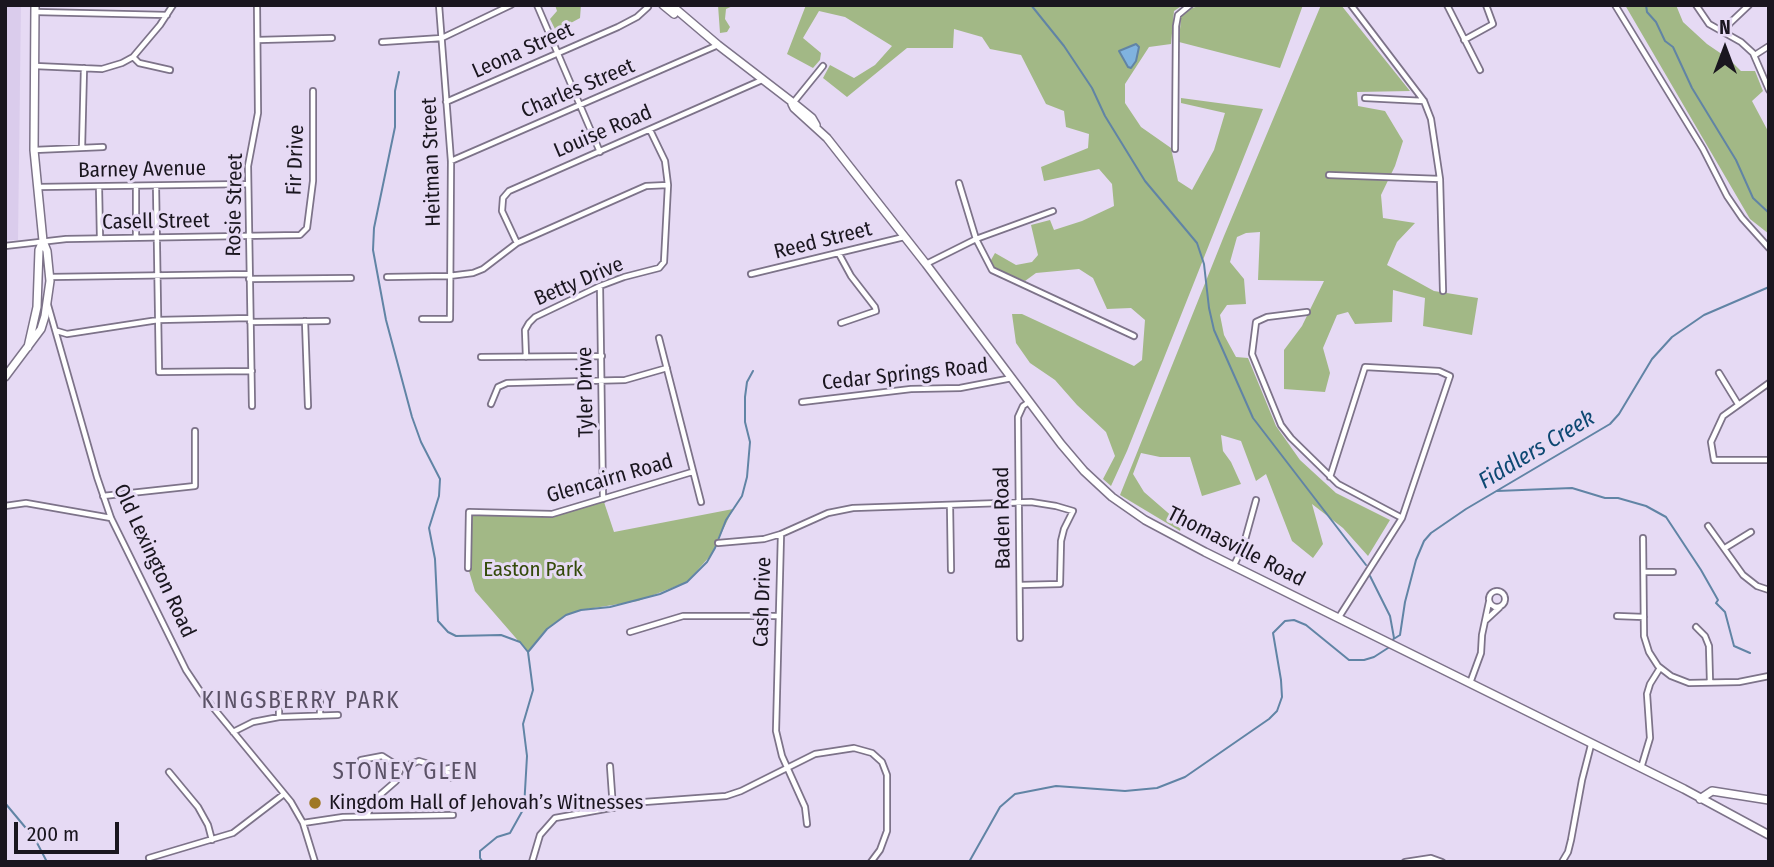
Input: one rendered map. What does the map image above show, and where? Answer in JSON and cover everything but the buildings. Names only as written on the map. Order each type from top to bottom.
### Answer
[{"type":"main road","name":"Thomasville Road","points":[[663,5],[696,27]]},
{"type":"main road","name":"Thomasville Road","points":[[671,5],[812,118],[1029,402],[1084,471],[1112,497],[1144,520],[1233,566],[1769,835]]},
{"type":"main road","name":"Old Lexington Road","points":[[35,9],[34,150],[43,241],[50,277],[47,304]]},
{"type":"main road","name":"Old Lexington Road","points":[[27,347],[37,307],[39,250],[43,241]]},
{"type":"main road","points":[[5,377],[41,329],[47,304],[39,277]]},
{"type":"main road","points":[[1700,799],[1712,791],[1769,800]]},
{"type":"street","points":[[35,66],[112,67],[132,57],[173,5]]},
{"type":"street","name":"Rosie Street","points":[[253,406],[248,158],[258,113],[257,5]]},
{"type":"street","name":"Heitman Street","points":[[422,319],[450,319],[451,161],[439,5]]},
{"type":"street","points":[[382,42],[442,37],[511,5]]},
{"type":"street","points":[[537,5],[600,152]]},
{"type":"street","points":[[1175,149],[1176,26],[1178,15],[1190,5]]},
{"type":"street","points":[[1350,5],[1424,101],[1431,119],[1440,179],[1443,291]]},
{"type":"street","points":[[1447,5],[1480,70]]},
{"type":"street","points":[[1464,40],[1493,24],[1486,5]]},
{"type":"street","points":[[1615,5],[1703,149],[1727,196],[1742,218],[1769,248]]},
{"type":"street","points":[[1696,5],[1709,23],[1746,46],[1755,56],[1769,90]]},
{"type":"street","points":[[1724,32],[1749,5]]},
{"type":"street","name":"Leona Street","points":[[446,102],[628,22],[648,7]]},
{"type":"street","points":[[35,9],[167,15]]},
{"type":"street","points":[[258,40],[332,38]]},
{"type":"street","name":"Charles Street","points":[[451,161],[718,45]]},
{"type":"street","points":[[1755,56],[1769,46]]},
{"type":"street","points":[[132,57],[139,63],[170,70]]},
{"type":"street","points":[[792,104],[823,66]]},
{"type":"street","points":[[82,148],[84,68]]},
{"type":"street","name":"Louise Road","points":[[517,243],[502,211],[505,194],[542,175],[762,80]]},
{"type":"street","name":"Fir Drive","points":[[306,230],[313,181],[313,91]]},
{"type":"street","points":[[1365,98],[1424,101]]},
{"type":"street","name":"Betty Drive","points":[[526,357],[526,330],[528,323],[535,317],[600,286],[624,277],[651,272],[664,262],[668,185],[664,161],[650,130]]},
{"type":"street","points":[[34,150],[103,147]]},
{"type":"street","points":[[1329,175],[1440,179]]},
{"type":"street","points":[[959,183],[976,239],[992,270],[1134,336]]},
{"type":"street","name":"Barney Avenue","points":[[37,187],[248,184]]},
{"type":"street","points":[[387,276],[449,276],[473,273],[483,269],[517,243],[646,186],[668,185]]},
{"type":"street","points":[[136,186],[136,237]]},
{"type":"street","points":[[156,186],[159,372],[251,370]]},
{"type":"street","points":[[99,187],[100,238]]},
{"type":"street","points":[[926,264],[976,239],[1053,211]]},
{"type":"street","name":"Casell Street","points":[[5,247],[43,241],[100,238],[300,235],[306,230]]},
{"type":"street","name":"Reed Street","points":[[751,274],[904,237]]},
{"type":"street","points":[[839,254],[876,311],[841,323]]},
{"type":"street","points":[[50,277],[351,278]]},
{"type":"street","name":"Tyler Drive","points":[[600,286],[603,499]]},
{"type":"street","name":"Old Lexington Road","points":[[47,304],[111,517],[186,670],[202,694],[284,794],[303,823],[315,862]]},
{"type":"street","points":[[1307,312],[1267,317],[1256,322],[1252,354],[1281,425],[1330,477],[1347,490],[1402,518]]},
{"type":"street","points":[[56,330],[67,334],[158,320],[327,321]]},
{"type":"street","points":[[305,321],[307,406]]},
{"type":"street","points":[[60,346],[67,334]]},
{"type":"street","points":[[659,338],[701,502]]},
{"type":"street","points":[[481,357],[602,356]]},
{"type":"street","points":[[1330,477],[1365,367],[1439,371],[1450,376],[1430,442],[1402,518],[1339,617]]},
{"type":"street","points":[[491,404],[498,387],[507,383],[625,380],[667,368]]},
{"type":"street","points":[[1718,373],[1738,404]]},
{"type":"street","name":"Cedar Springs Road","points":[[802,402],[911,389],[960,388],[1012,379]]},
{"type":"street","points":[[1769,383],[1723,416],[1711,442],[1714,460],[1769,460]]},
{"type":"street","name":"Baden Road","points":[[1020,638],[1018,417],[1023,406],[1029,402]]},
{"type":"street","points":[[103,496],[195,486],[195,431]]},
{"type":"street","name":"Glencairn Road","points":[[468,568],[469,512],[552,514],[692,472]]},
{"type":"street","points":[[1233,566],[1243,547],[1256,500]]},
{"type":"street","points":[[5,506],[26,503],[111,517]]},
{"type":"street","name":"Cash Drive","points":[[807,824],[802,799],[786,768],[776,731],[781,534],[842,509],[1044,503],[1073,511],[1061,541],[1060,584],[1020,585]]},
{"type":"street","points":[[950,505],[951,570]]},
{"type":"street","points":[[1708,526],[1743,575],[1756,586],[1769,590]]},
{"type":"street","points":[[1725,548],[1751,532]]},
{"type":"street","points":[[718,543],[764,539],[781,534]]},
{"type":"street","points":[[1643,538],[1647,647],[1660,668],[1684,682],[1740,682],[1769,676]]},
{"type":"street","points":[[1646,572],[1673,572]]},
{"type":"street","points":[[1470,684],[1478,665],[1485,621],[1491,593],[1501,592],[1504,602],[1485,621]]},
{"type":"street","points":[[1489,602],[1500,607]]},
{"type":"street","points":[[630,632],[677,617],[779,616]]},
{"type":"street","points":[[1617,616],[1644,617]]},
{"type":"street","points":[[1696,627],[1705,636],[1709,646],[1710,682]]},
{"type":"street","points":[[1641,769],[1650,733],[1647,694],[1660,668]]},
{"type":"street","points":[[320,693],[320,716]]},
{"type":"street","points":[[279,694],[279,717]]},
{"type":"street","points":[[233,732],[253,722],[279,717],[338,715]]},
{"type":"street","points":[[1562,862],[1571,840],[1581,780],[1591,745]]},
{"type":"street","points":[[532,862],[540,835],[555,818],[646,802],[726,796],[815,754],[842,749],[865,749],[879,758],[887,775],[888,824],[883,844],[871,862]]},
{"type":"street","points":[[361,760],[382,756],[401,768]]},
{"type":"street","points":[[367,816],[373,801],[396,780],[401,768],[419,761],[445,769]]},
{"type":"street","points":[[610,766],[612,808]]},
{"type":"street","points":[[169,772],[198,807],[208,825],[212,840]]},
{"type":"street","points":[[149,859],[241,829],[284,794]]},
{"type":"street","points":[[303,823],[367,816],[453,815]]},
{"type":"street","points":[[1405,862],[1431,858],[1441,862]]},
{"type":"shaded area","points":[[5,5],[21,5],[18,240],[5,240]]},
{"type":"green space","points":[[555,5],[581,5],[580,18],[556,31],[550,19],[557,11]]},
{"type":"green space","points":[[718,5],[735,5],[726,9],[725,19],[730,27],[727,32],[720,33]]},
{"type":"green space","points":[[806,5],[1183,5],[1174,11],[1171,44],[1149,47],[1125,84],[1125,103],[1141,127],[1171,148],[1178,181],[1192,190],[1214,150],[1225,113],[1181,103],[1181,98],[1263,109],[1111,486],[1103,479],[1115,456],[1106,432],[1055,380],[1030,363],[1016,343],[1012,314],[1022,314],[1134,366],[1142,360],[1145,320],[1131,308],[1107,309],[1093,278],[1079,269],[1036,273],[1025,281],[992,267],[991,260],[995,253],[1016,265],[1032,262],[1038,255],[1031,225],[1050,220],[1054,230],[1114,206],[1112,184],[1099,169],[1044,181],[1041,167],[1088,148],[1089,134],[1066,127],[1064,111],[1046,104],[1021,55],[990,49],[982,37],[954,29],[953,48],[907,48],[847,97],[823,78],[830,65],[854,78],[875,65],[892,46],[845,17],[819,11],[803,38],[821,53],[820,60],[813,68],[787,54]]},
{"type":"green space","points":[[1203,5],[1303,5],[1280,68],[1179,42],[1181,17],[1192,8]]},
{"type":"green space","points":[[1321,5],[1341,5],[1410,91],[1357,92],[1358,106],[1385,111],[1403,141],[1381,195],[1383,218],[1415,223],[1397,242],[1387,265],[1434,291],[1478,298],[1472,335],[1423,326],[1425,298],[1393,290],[1392,322],[1355,324],[1348,312],[1337,315],[1323,348],[1330,373],[1325,392],[1284,389],[1284,350],[1302,326],[1324,281],[1258,280],[1260,232],[1237,237],[1230,262],[1244,279],[1246,304],[1227,305],[1220,315],[1224,335],[1236,357],[1248,358],[1276,426],[1300,460],[1336,493],[1390,520],[1368,556],[1343,528],[1312,504],[1323,544],[1313,558],[1292,541],[1266,474],[1256,481],[1241,441],[1221,435],[1223,451],[1241,484],[1202,496],[1190,457],[1160,457],[1141,453],[1133,474],[1144,492],[1182,525],[1180,531],[1120,495]]},
{"type":"green space","points":[[1625,5],[1676,5],[1683,22],[1707,44],[1741,71],[1755,71],[1763,91],[1752,101],[1769,133],[1769,234],[1750,219]]},
{"type":"green space","name":"Easton Park","points":[[603,499],[614,532],[733,509],[711,555],[687,582],[638,601],[566,615],[547,629],[528,652],[475,591],[468,568],[469,512],[552,514]]},
{"type":"water","points":[[1136,44],[1139,47],[1136,61],[1131,68],[1119,51]]},
{"type":"waterway","points":[[1031,5],[1064,46],[1092,88],[1105,116],[1145,181],[1197,243],[1204,264],[1214,330],[1253,418],[1366,565]]},
{"type":"waterway","points":[[1646,5],[1647,12],[1656,22],[1665,41],[1673,47],[1692,88],[1736,160],[1753,198],[1769,213]]},
{"type":"waterway","points":[[399,72],[395,91],[395,127],[374,228],[373,250],[386,320],[412,417],[440,479],[439,496],[429,528],[435,559],[438,621],[456,636],[501,635],[520,642],[528,652],[533,690],[523,724],[527,756],[524,808],[510,833],[497,837],[480,851],[483,862]]},
{"type":"waterway","name":"Fiddlers Creek","points":[[1392,640],[1400,635],[1416,560],[1424,541],[1431,533],[1466,509],[1610,424],[1619,414],[1652,359],[1672,337],[1704,315],[1769,287]]},
{"type":"waterway","points":[[528,652],[547,629],[566,615],[660,594],[687,582],[707,562],[726,520],[742,496],[747,477],[750,442],[745,422],[745,397],[747,382],[753,371]]},
{"type":"waterway","points":[[1497,491],[1572,488],[1646,506],[1666,517],[1701,570],[1718,600],[1716,603],[1725,612],[1734,646],[1750,653]]},
{"type":"waterway","points":[[1370,576],[1390,616],[1394,638]]},
{"type":"waterway","name":"Fiddlers Creek","points":[[969,862],[1000,807],[1015,794],[1056,786],[1125,791],[1157,788],[1185,777],[1269,719],[1277,711],[1282,697],[1273,633],[1285,621],[1294,620],[1306,625],[1349,660],[1374,657],[1388,648]]},
{"type":"waterway","points":[[5,803],[35,839],[47,862]]},
{"type":"place","name":"Kingdom Hall of Jehovah’s Witnesses","points":[[315,803]]},
{"type":"district","name":"KINGSBERRY PARK","points":[[301,702]]},
{"type":"district","name":"STONEY GLEN","points":[[406,773]]}]
